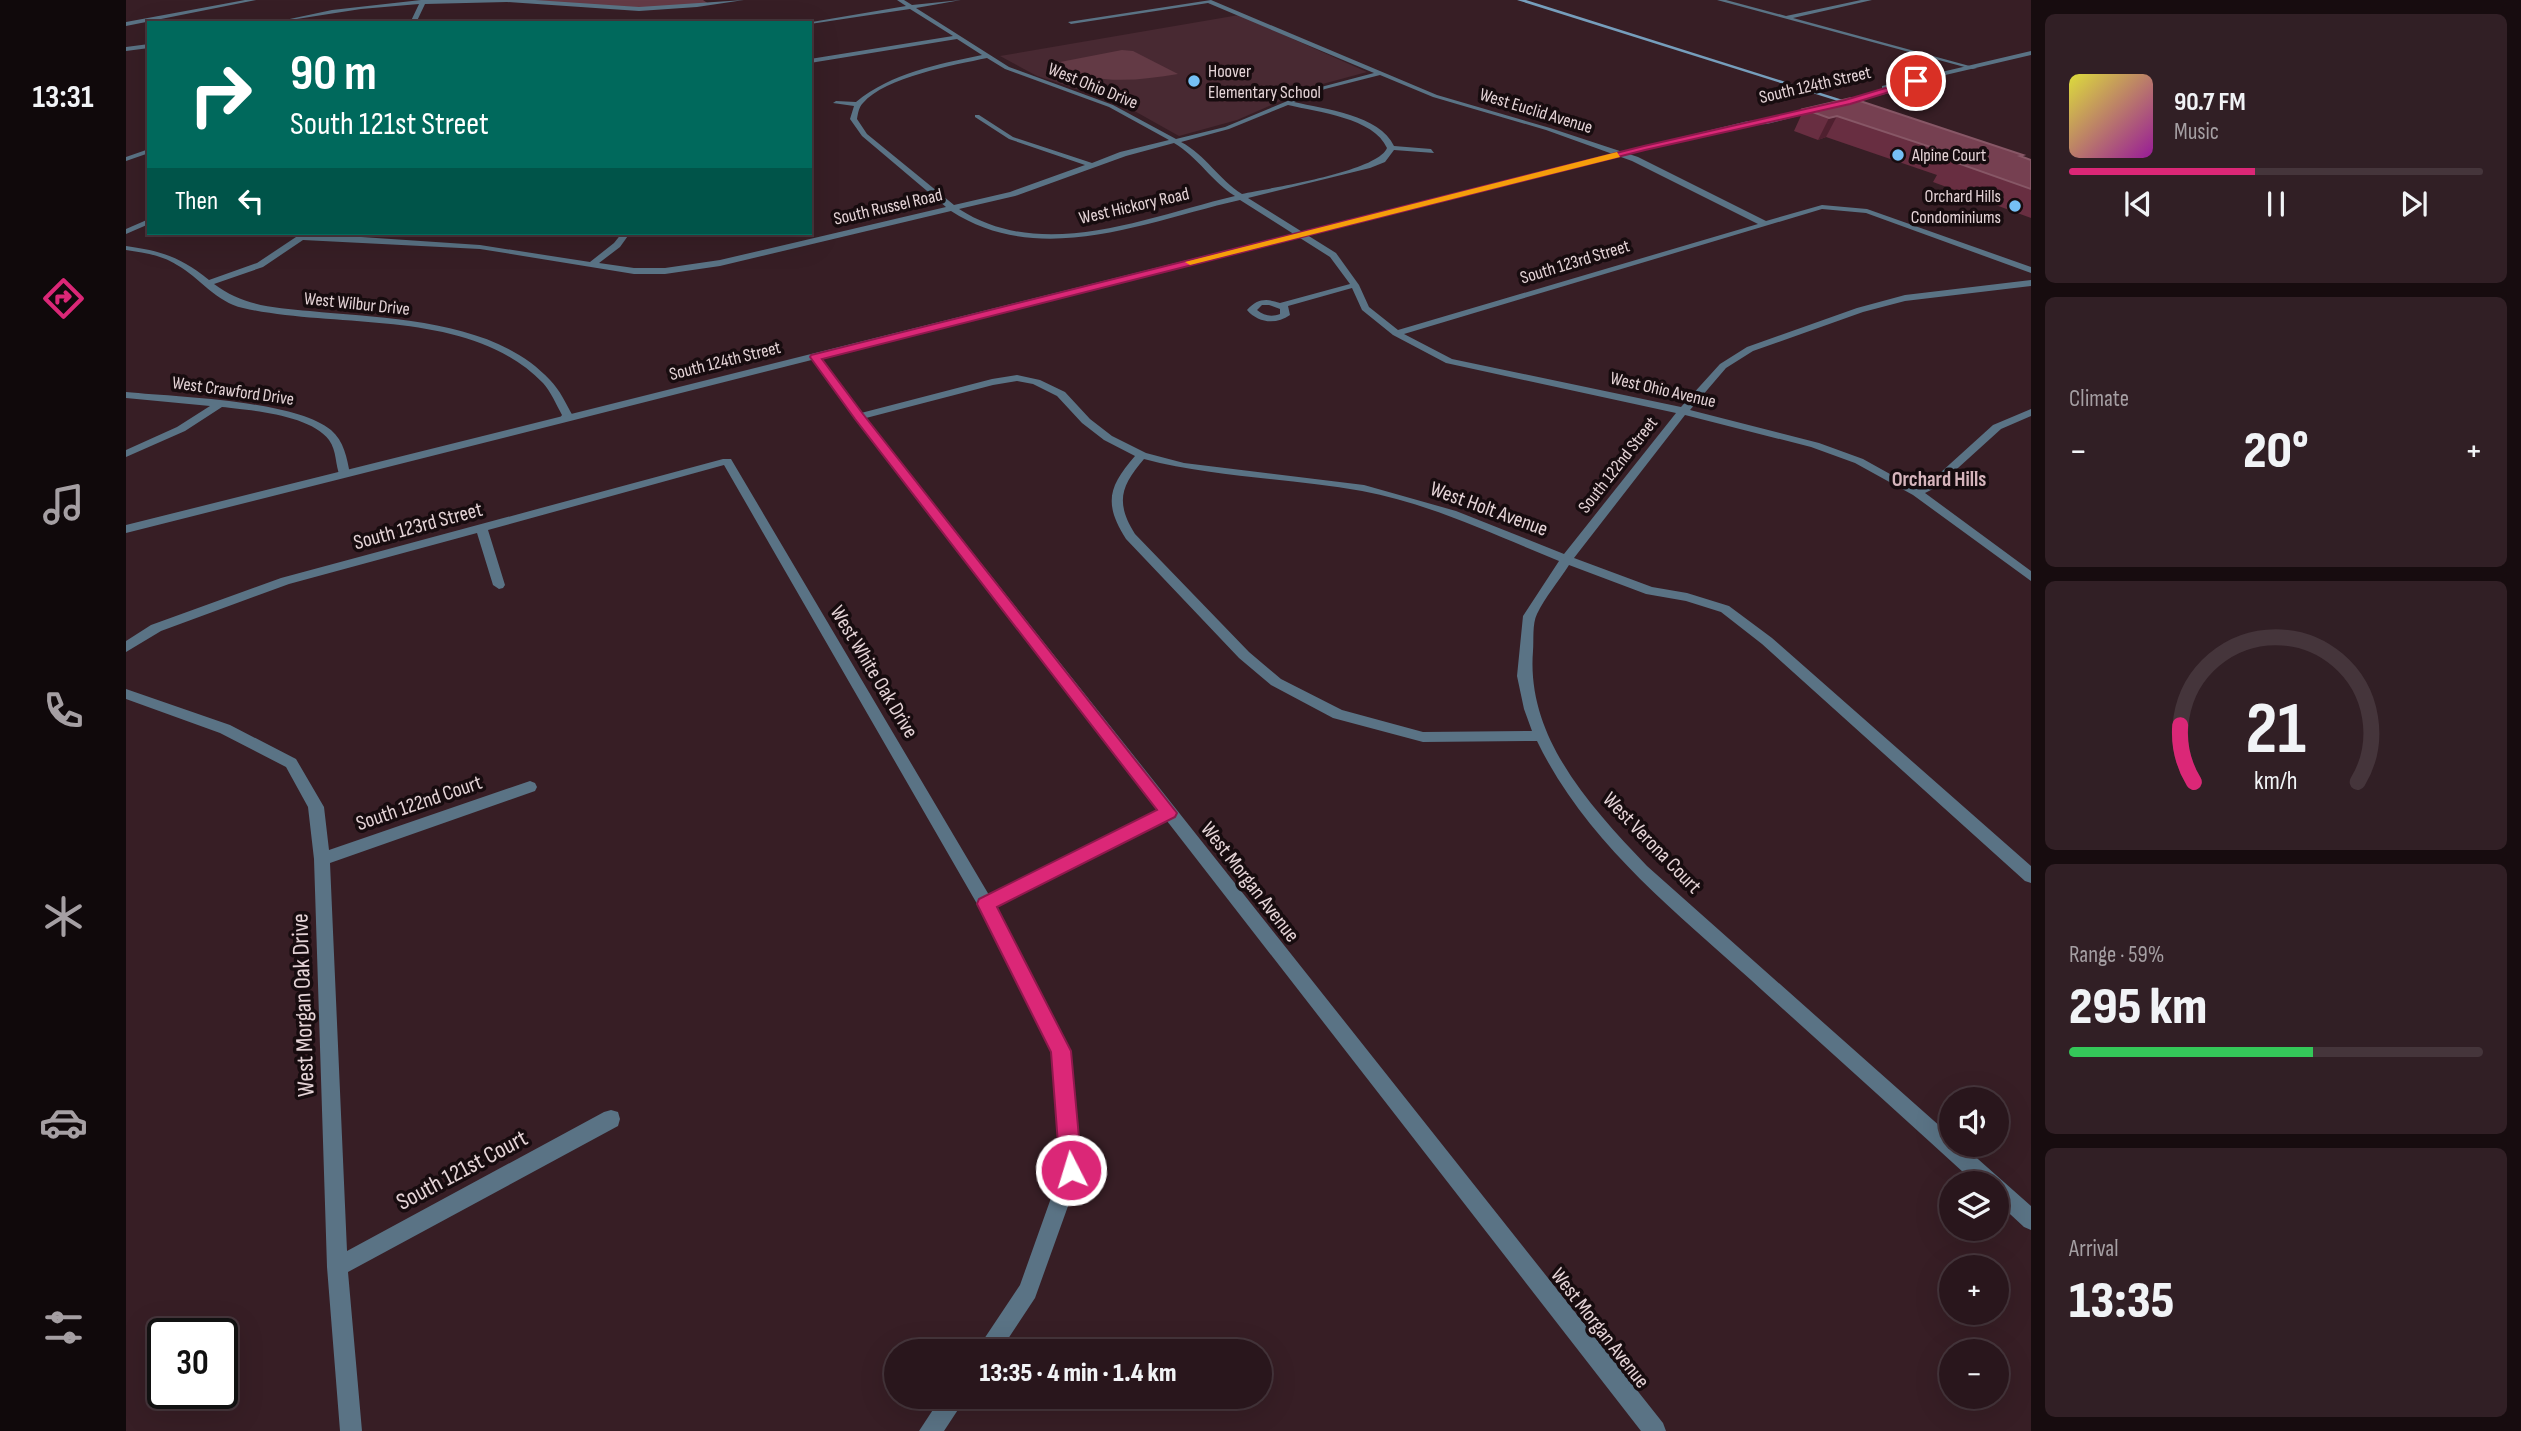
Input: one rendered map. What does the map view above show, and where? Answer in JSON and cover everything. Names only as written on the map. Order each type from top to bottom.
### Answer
[{"type":"main road","points":[[1520,0],[1862,111],[1847,102]]},
{"type":"main road","points":[[1684,53],[1818,100]]},
{"type":"street","points":[[126,24],[253,0]]},
{"type":"street","points":[[284,21],[341,10],[423,2],[510,0],[641,9],[741,0]]},
{"type":"street","name":"West Ohio Drive","points":[[900,0],[986,56],[1025,76],[1111,106],[1176,141],[1193,152],[1221,183],[1301,234]]},
{"type":"street","points":[[812,23],[958,0]]},
{"type":"street","points":[[1071,22],[1207,0]]},
{"type":"street","name":"West Euclid Avenue","points":[[1207,0],[1447,100],[1548,129],[1620,154],[1671,175],[1765,224]]},
{"type":"street","points":[[1720,0],[1974,68]]},
{"type":"street","points":[[1785,18],[1869,0]]},
{"type":"street","points":[[414,21],[423,2]]},
{"type":"street","points":[[812,61],[957,37]]},
{"type":"street","points":[[126,49],[147,46]]},
{"type":"street","name":"South 124th Street","points":[[126,529],[1748,122],[1767,122],[1873,88],[1891,87],[2031,53]]},
{"type":"street","points":[[836,103],[858,104],[898,79],[986,56]]},
{"type":"street","name":"South Russel Road","points":[[305,235],[480,247],[634,271],[679,269],[1012,194],[1091,165],[1250,121],[1323,88],[1381,73]]},
{"type":"street","name":"South 124th Street","points":[[1748,122],[1753,118],[1818,100],[1847,102],[1886,92],[1891,87]]},
{"type":"street","points":[[1289,103],[1369,125],[1388,138],[1391,148],[1431,151]]},
{"type":"street","name":"West Hickory Road","points":[[858,104],[852,117],[857,128],[954,208],[974,222],[1000,231],[1037,236],[1071,236],[1108,231],[1367,167],[1387,156],[1391,148]]},
{"type":"street","points":[[977,116],[1012,138],[1091,165]]},
{"type":"street","points":[[126,159],[147,152]]},
{"type":"street","points":[[1765,224],[1822,207],[1867,211],[2031,270]]},
{"type":"street","points":[[126,232],[147,222]]},
{"type":"street","name":"South 123rd Street","points":[[1396,333],[1765,224]]},
{"type":"street","points":[[812,232],[819,239]]},
{"type":"street","name":"West Ohio Avenue","points":[[1301,234],[1333,255],[1355,285],[1365,308],[1396,333],[1450,361],[1683,411],[1815,445],[1859,461],[1917,493],[2031,577]]},
{"type":"street","points":[[206,284],[260,265],[305,235]]},
{"type":"street","points":[[591,265],[617,245],[624,235]]},
{"type":"street","name":"West Wilbur Drive","points":[[126,248],[173,259],[228,300],[257,308],[395,323],[472,337],[501,348],[545,379],[566,417]]},
{"type":"street","name":"South 122nd Street","points":[[1541,736],[1531,709],[1524,676],[1529,616],[1567,559],[1683,411],[1723,366],[1749,349],[1801,329],[1905,298],[2031,283]]},
{"type":"street","points":[[1281,305],[1355,285]]},
{"type":"street","name":"West Morgan Avenue","points":[[815,357],[859,417],[1655,1431]]},
{"type":"street","name":"West Holt Avenue","points":[[859,417],[992,382],[1017,378],[1036,382],[1061,394],[1086,421],[1108,438],[1142,455],[1184,466],[1364,488],[1452,513],[1650,591],[1687,597],[1726,609],[1767,641],[2031,876]]},
{"type":"street","name":"West Crawford Drive","points":[[126,395],[280,414],[319,426],[340,449],[344,474]]},
{"type":"street","points":[[126,454],[169,435],[218,405]]},
{"type":"street","points":[[1917,493],[1933,485],[1997,427],[2030,413]]},
{"type":"street","points":[[1142,455],[1118,487],[1115,504],[1119,520],[1130,536],[1244,655],[1276,682],[1338,714],[1423,737],[1541,736]]},
{"type":"street","name":"South 123rd Street","points":[[126,647],[156,628],[285,581],[727,461]]},
{"type":"street","name":"West White Oak Drive","points":[[727,461],[986,904],[1061,1051],[1071,1170],[1028,1291],[995,1339]]},
{"type":"street","points":[[482,528],[499,585]]},
{"type":"street","name":"West Morgan Oak Drive","points":[[126,694],[225,729],[291,763],[316,807],[322,859],[337,1267],[351,1431]]},
{"type":"street","name":"West Verona Court","points":[[1541,736],[1555,766],[1593,821],[1641,871],[1977,1171]]},
{"type":"street","name":"South 122nd Court","points":[[322,859],[530,787]]},
{"type":"street","points":[[986,904],[1169,813]]},
{"type":"street","name":"South 121st Court","points":[[337,1267],[611,1119]]},
{"type":"street","points":[[2009,1200],[2031,1220]]},
{"type":"street","points":[[930,1431],[946,1409]]},
{"type":"shaded area","points":[[510,0],[703,0],[709,4],[663,9]]},
{"type":"shaded area","name":"Hoover Elementary School","points":[[1239,15],[1367,72],[1315,86],[1237,120],[1179,136],[1122,104],[1037,76],[1000,56]]},
{"type":"shaded area","points":[[1122,50],[1133,51],[1178,74],[1115,80],[1084,75],[1055,63]]},
{"type":"building","points":[[1851,98],[2023,155],[2020,156],[2031,160],[2031,189],[1946,159],[1958,156],[1837,116],[1829,118],[1804,109]]},
{"type":"slow traffic","points":[[1190,262],[1617,155]]},
{"type":"place","name":"Hoover Elementary School","points":[[1194,81]]},
{"type":"place","name":"Alpine Court","points":[[1898,155]]},
{"type":"place","name":"Orchard Hills Condominiums","points":[[2015,206]]},
{"type":"district","name":"Orchard Hills","points":[[1939,479]]},
{"type":"route","points":[[1071,1170],[1061,1051],[986,904],[1169,813],[815,357],[1748,122],[1767,122],[1847,102],[1916,81]]}]
